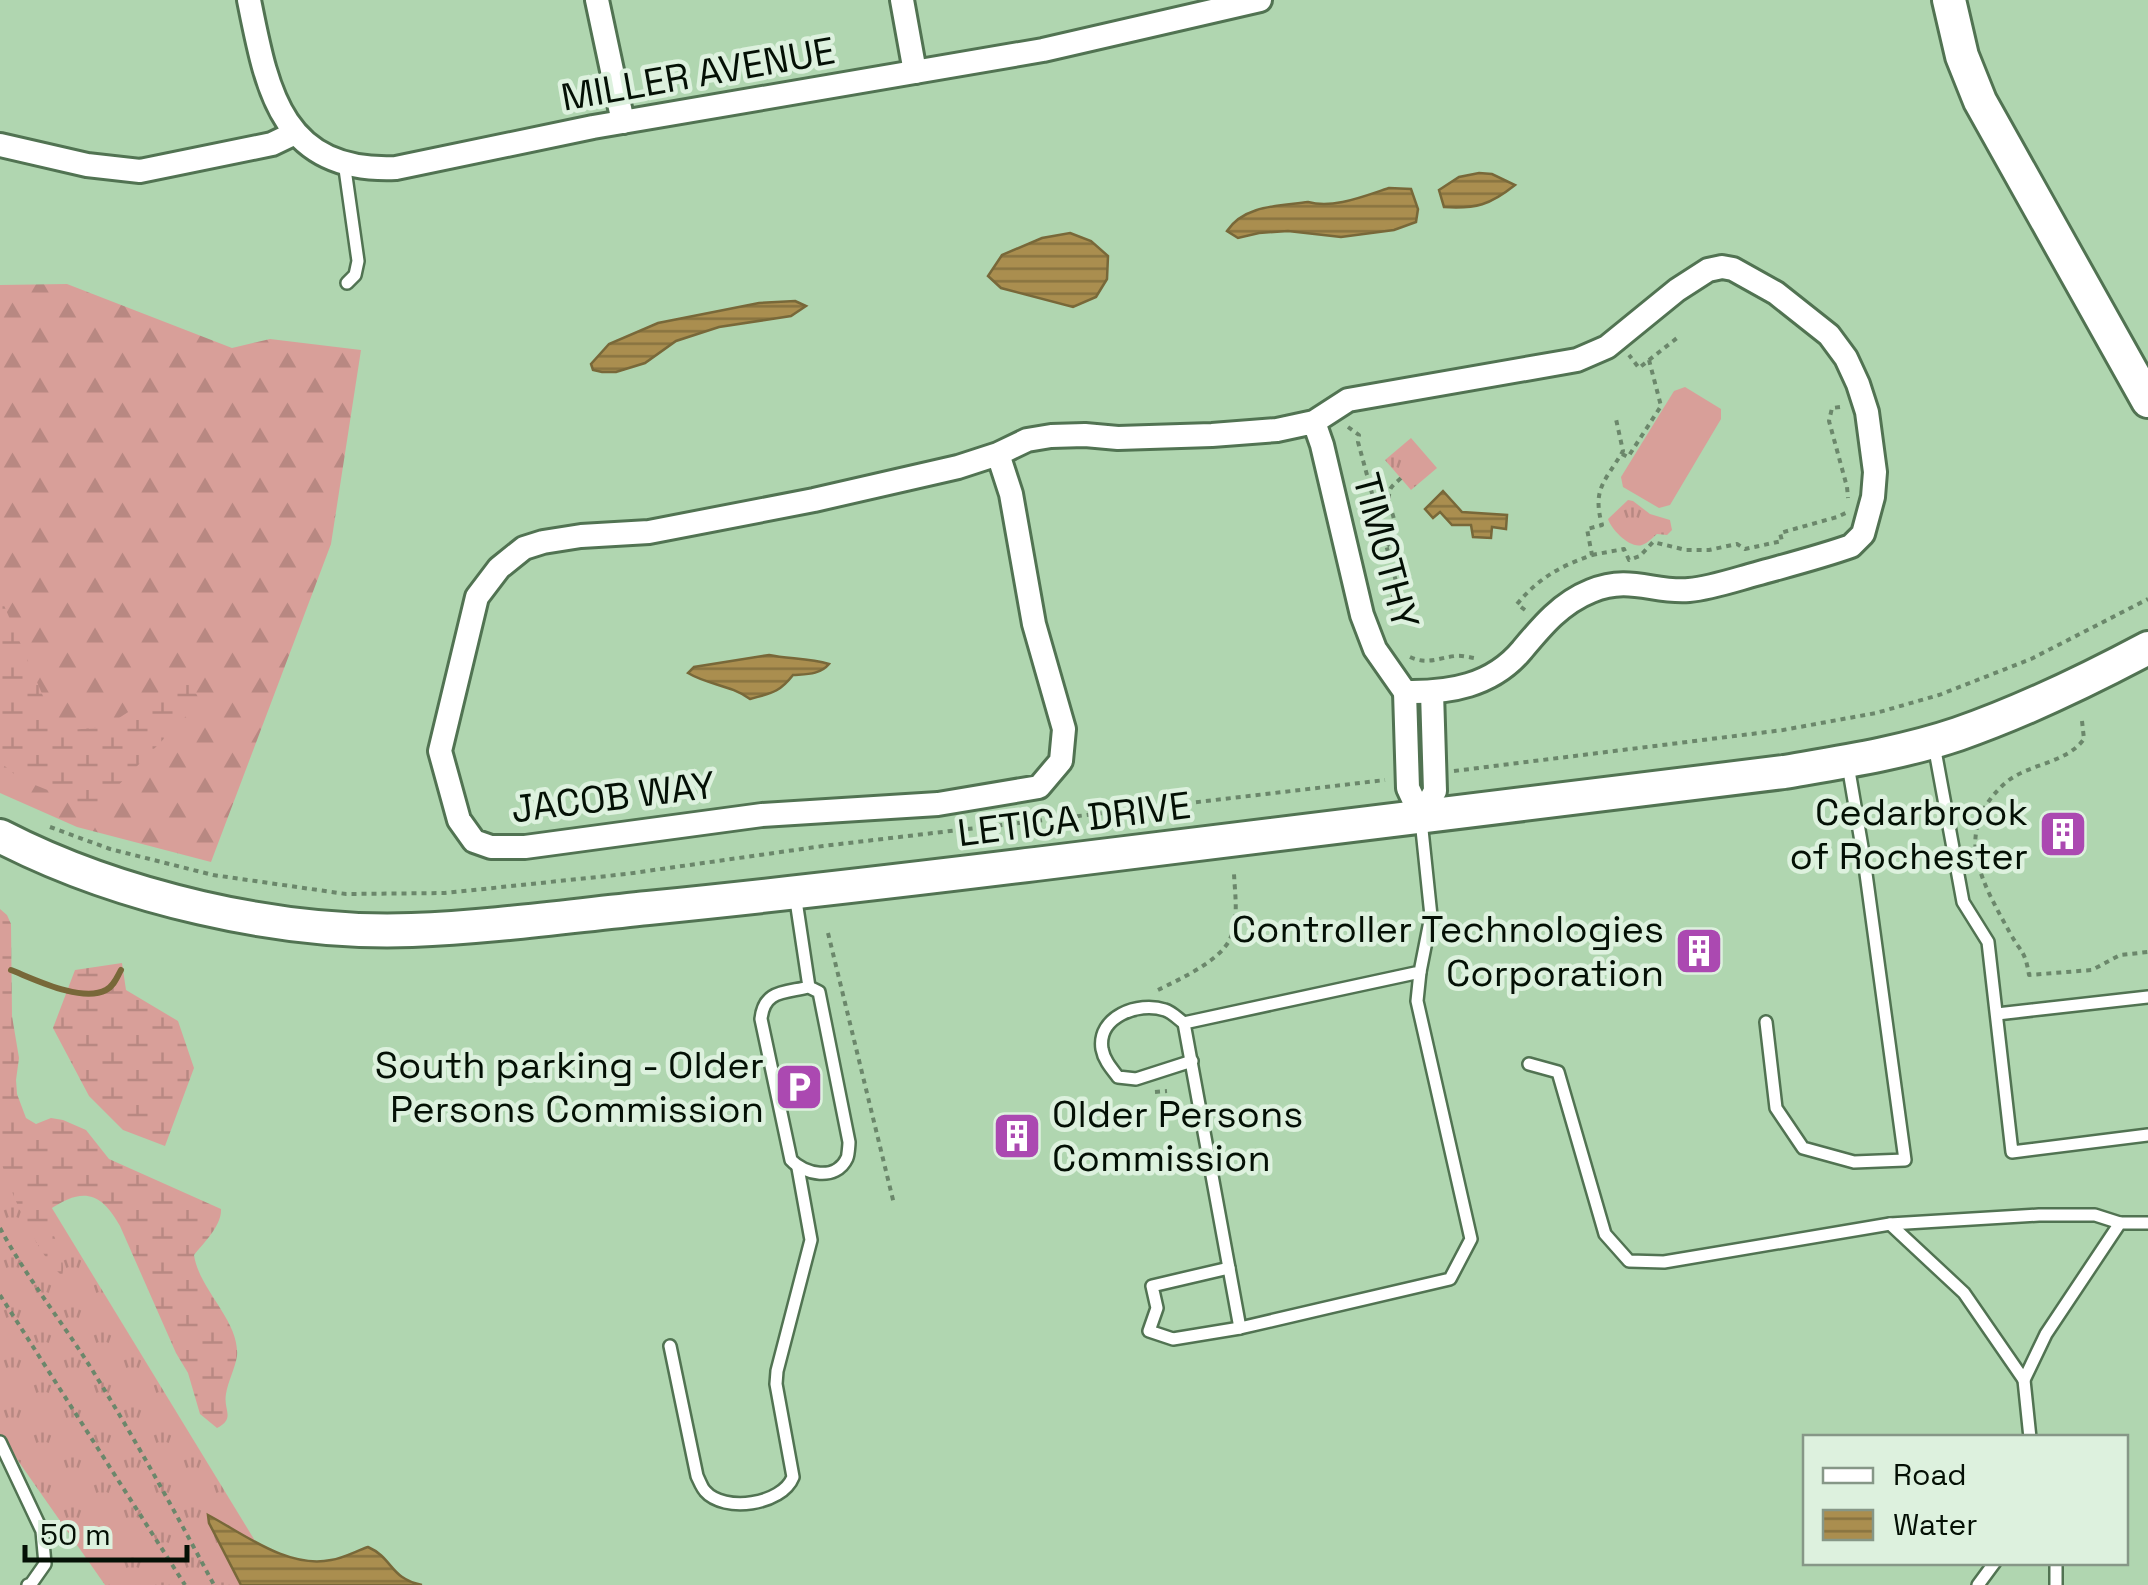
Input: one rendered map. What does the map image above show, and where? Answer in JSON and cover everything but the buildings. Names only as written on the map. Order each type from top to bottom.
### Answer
[{"type":"street","name":"MILLER AVENUE","points":[[249,0],[262,66],[283,117],[295,133],[326,156],[374,169],[1044,50],[1247,2]]},
{"type":"street","points":[[597,0],[622,122]]},
{"type":"street","points":[[902,0],[914,72]]},
{"type":"street","points":[[1949,0],[1962,56],[1980,101],[2148,400]]},
{"type":"street","points":[[0,145],[88,166],[140,170],[272,144],[295,133]]},
{"type":"street","name":"JACOB WAY","points":[[998,454],[1011,494],[1034,624],[1064,729],[1062,761],[1039,787],[938,804],[762,815],[525,847],[492,847],[474,841],[459,820],[440,751],[477,597],[499,568],[524,548],[582,536],[649,532],[796,504],[958,467],[1027,440],[1051,436],[1118,438],[1277,430],[1321,417],[1348,400],[1577,360],[1617,339],[1696,276],[1722,267],[1734,269],[1776,293],[1829,335],[1846,358],[1864,401],[1872,443],[1873,498],[1864,534],[1851,546],[1690,590],[1631,584],[1592,590],[1552,616],[1502,670]]},
{"type":"street","name":"TIMOTHY","points":[[1321,417],[1322,445],[1362,615],[1375,649],[1405,692]]},
{"type":"street","name":"LETICA DRIVE","points":[[0,836],[72,867],[163,898],[253,918],[334,928],[409,930],[498,924],[794,894],[1784,772],[1933,741],[2040,702],[2148,648]]},
{"type":"street","points":[[1421,816],[1408,788],[1405,692],[1464,688],[1502,670]]},
{"type":"street","points":[[1421,816],[1436,791],[1432,692]]},
{"type":"lane","points":[[344,162],[358,261],[355,275],[347,284]]},
{"type":"lane","points":[[1933,741],[1963,902],[1988,942],[2012,1152],[2148,1136]]},
{"type":"lane","points":[[1766,1022],[1776,1108],[1803,1148],[1854,1162],[1904,1160],[1848,761]]},
{"type":"lane","points":[[1230,1268],[1152,1286],[1156,1308],[1149,1331],[1172,1339],[1240,1328],[1450,1279],[1472,1240],[1417,1001],[1431,916],[1421,816]]},
{"type":"lane","points":[[794,894],[809,987]]},
{"type":"lane","points":[[1184,1023],[1420,972]]},
{"type":"lane","points":[[809,987],[819,992],[849,1142],[848,1158],[828,1173],[811,1173],[791,1160],[761,1019],[763,1004],[770,996],[809,987]]},
{"type":"lane","points":[[1998,1014],[2148,997]]},
{"type":"lane","points":[[1192,1061],[1136,1079],[1118,1076],[1106,1062],[1101,1046],[1107,1024],[1122,1012],[1146,1007],[1166,1010],[1184,1023],[1192,1061],[1240,1328]]},
{"type":"lane","points":[[1529,1064],[1558,1072],[1605,1234],[1629,1260],[1664,1262],[1890,1224],[2040,1215],[2148,1222]]},
{"type":"lane","points":[[670,1346],[697,1476],[704,1490],[716,1499],[736,1502],[754,1502],[781,1494],[792,1477],[777,1371],[811,1240],[798,1168]]},
{"type":"lane","points":[[2024,1380],[2046,1334],[2120,1223]]},
{"type":"lane","points":[[1890,1224],[1964,1293],[2024,1380],[2029,1435]]},
{"type":"lane","points":[[0,1442],[42,1531],[45,1564],[28,1585]]},
{"type":"path","points":[[1617,339],[1639,368],[1677,338]]},
{"type":"path","points":[[1622,454],[1628,457],[1661,406],[1650,360]]},
{"type":"path","points":[[1532,616],[1517,604],[1534,584],[1563,565],[1592,555],[1624,549],[1629,560],[1640,556],[1653,542],[1686,550],[1737,544],[1745,550],[1782,541],[1780,533],[1848,512],[1847,487],[1829,421],[1832,408],[1864,401]]},
{"type":"path","points":[[1321,417],[1359,436],[1397,585],[1391,602],[1391,626]]},
{"type":"path","points":[[1592,555],[1587,530],[1602,526],[1596,505],[1599,490],[1622,454],[1616,419]]},
{"type":"path","points":[[1386,546],[1394,538],[1390,488],[1400,478]]},
{"type":"path","points":[[1435,773],[1783,730],[1876,713],[1939,695],[2017,664],[2148,599]]},
{"type":"path","points":[[1405,655],[1420,662],[1456,656],[1481,658],[1502,670]]},
{"type":"path","points":[[2082,720],[2084,739],[2076,750],[2007,781],[1987,802],[1974,834],[1978,861],[2013,939],[2026,954],[2029,975],[2092,970],[2120,955],[2148,952]]},
{"type":"path","points":[[41,824],[110,850],[213,875],[346,894],[446,893],[1408,776]]},
{"type":"path","points":[[828,933],[894,1204]]},
{"type":"path","points":[[0,1228],[95,1375],[214,1585]]},
{"type":"path","points":[[0,1295],[186,1585]]},
{"type":"green space","points":[[67,284],[232,348],[270,339],[361,350],[331,544],[211,862],[77,827],[0,793],[0,285]]},
{"type":"green space","points":[[1685,387],[1721,409],[1721,419],[1670,505],[1659,508],[1623,487],[1621,477],[1674,391]]},
{"type":"green space","points":[[1411,438],[1437,468],[1411,490],[1385,460]]},
{"type":"green space","points":[[1628,500],[1650,514],[1670,520],[1672,530],[1667,535],[1657,534],[1642,545],[1627,541],[1608,519]]},
{"type":"green space","points":[[0,596],[58,731],[105,727],[184,676],[201,701],[95,809],[20,779],[0,762]]},
{"type":"green space","points":[[0,909],[11,924],[12,1016],[19,1058],[17,1094],[26,1118],[36,1124],[51,1118],[63,1120],[86,1130],[109,1159],[221,1209],[216,1227],[194,1255],[203,1281],[236,1343],[237,1356],[226,1394],[227,1417],[217,1428],[200,1414],[188,1373],[113,1214],[89,1196],[71,1198],[49,1210],[62,1260],[62,1276],[25,1222],[11,1189],[0,1159]]},
{"type":"green space","points":[[122,963],[126,990],[178,1021],[194,1068],[165,1146],[123,1130],[89,1096],[53,1028],[75,970]]},
{"type":"green space","points":[[0,1123],[282,1585],[105,1585],[0,1435]]},
{"type":"water","points":[[1492,174],[1515,185],[1482,204],[1444,207],[1439,190],[1459,177]]},
{"type":"water","points":[[1389,188],[1411,189],[1418,209],[1416,222],[1394,230],[1341,237],[1288,231],[1238,238],[1227,231],[1243,216],[1263,208],[1338,203]]},
{"type":"water","points":[[1070,233],[1091,241],[1108,256],[1107,279],[1096,297],[1073,307],[1001,288],[988,276],[1002,255],[1042,238]]},
{"type":"water","points":[[795,301],[806,306],[791,316],[719,327],[676,341],[645,363],[616,372],[593,370],[591,364],[609,344],[658,323],[759,303]]},
{"type":"water","points":[[1443,491],[1462,512],[1507,515],[1506,529],[1492,527],[1491,538],[1473,537],[1471,525],[1452,525],[1440,512],[1433,518],[1425,509]]},
{"type":"water","points":[[769,655],[829,664],[817,672],[793,675],[779,689],[750,699],[688,673],[694,667]]},
{"type":"water","points":[[208,1515],[267,1548],[299,1559],[331,1560],[368,1547],[404,1578],[422,1585],[241,1585]]},
{"type":"waterway","points":[[11,970],[84,994],[109,988],[121,970]]},
{"type":"place","name":"Cedarbrook of Rochester","points":[[2063,834]]},
{"type":"place","name":"Controller Technologies Corporation","points":[[1699,951]]},
{"type":"place","name":"South parking - Older Persons Commission","points":[[799,1087]]},
{"type":"place","name":"Older Persons Commission","points":[[1017,1136]]}]
